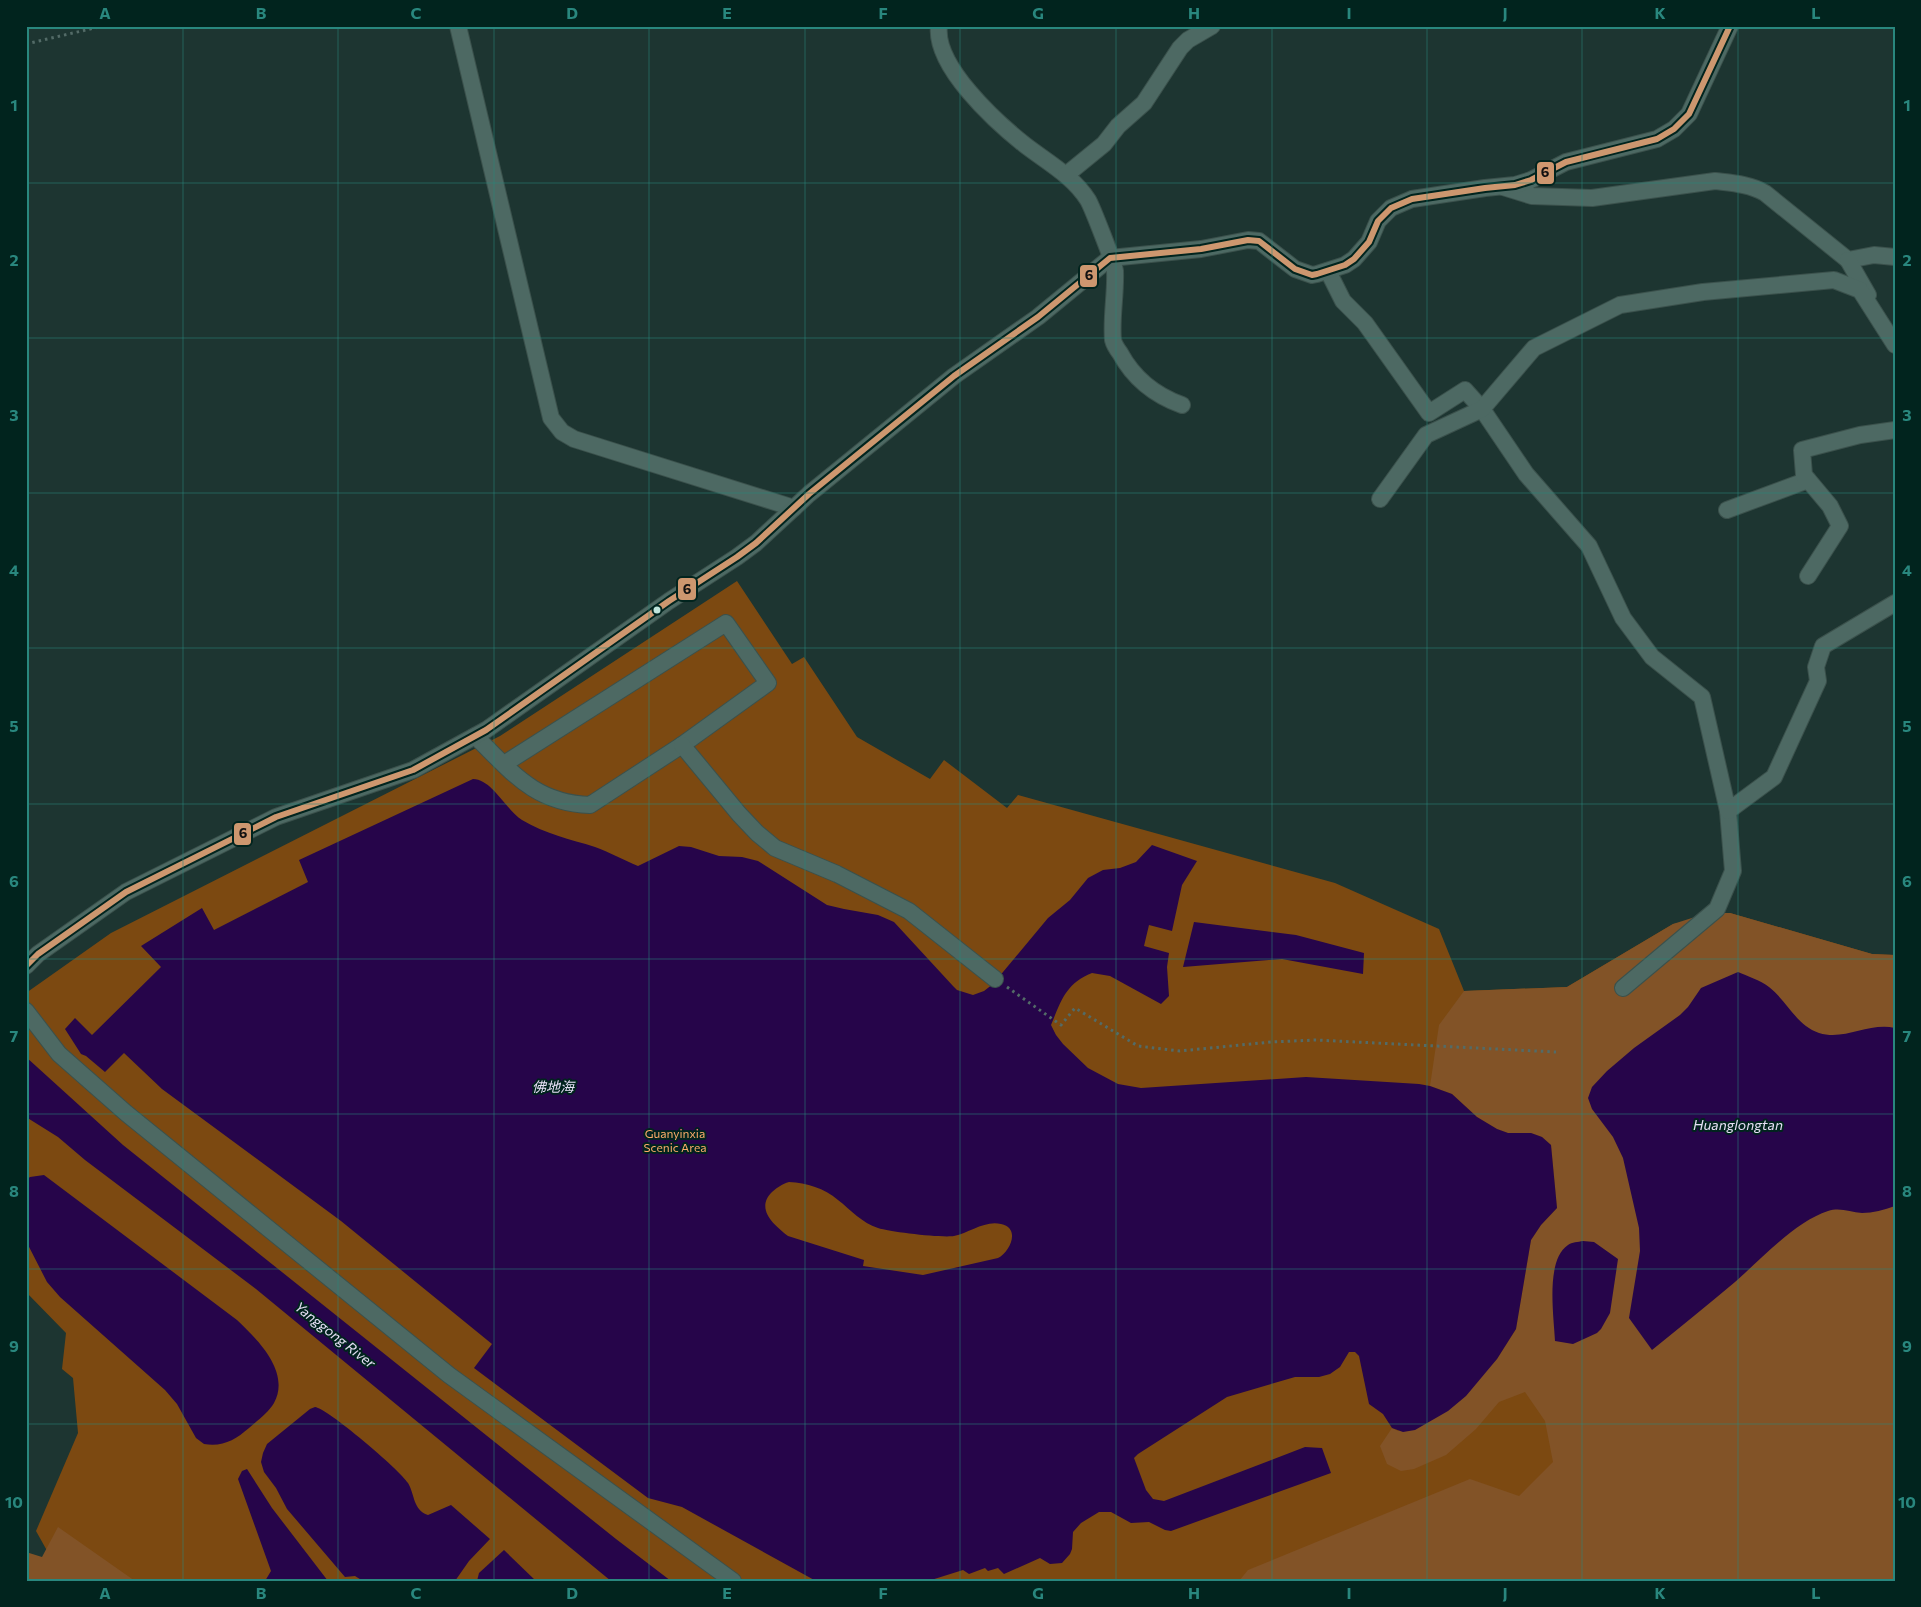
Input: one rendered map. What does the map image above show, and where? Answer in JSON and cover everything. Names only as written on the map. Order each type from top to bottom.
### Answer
[{"type":"street","points":[[458,26],[551,418],[557,428],[574,439],[794,508]]},
{"type":"street","points":[[939,26],[939,40],[942,51],[950,67],[968,90],[1024,144],[1066,175],[1088,201],[1115,268],[1113,341],[1125,363],[1141,382],[1161,396],[1182,405]]},
{"type":"street","points":[[1066,175],[1104,144],[1118,126],[1144,103],[1180,48],[1188,40],[1212,26]]},
{"type":"street","points":[[26,966],[46,949],[135,888],[276,817],[413,770],[486,730],[669,601],[738,557],[794,508],[954,376],[1038,318],[1110,258],[1201,249],[1248,240],[1259,241],[1295,270],[1312,275],[1328,271],[1354,259],[1369,242],[1378,221],[1391,208],[1412,198],[1503,187],[1531,180],[1566,162],[1657,139],[1674,129],[1694,105],[1730,26]]},
{"type":"street","points":[[1503,187],[1532,196],[1592,198],[1715,181],[1749,186],[1765,193],[1848,260],[1895,340]]},
{"type":"street","points":[[1848,260],[1874,255],[1895,257]]},
{"type":"street","points":[[1328,271],[1343,301],[1365,323],[1429,413],[1465,390],[1482,409],[1526,474],[1589,546],[1622,618],[1646,649],[1665,669],[1702,697],[1728,811],[1734,872],[1717,909],[1623,988]]},
{"type":"street","points":[[1380,499],[1426,435],[1482,409],[1534,348],[1620,305],[1703,292],[1834,280],[1860,290],[1895,345]]},
{"type":"street","points":[[1808,576],[1840,526],[1830,506],[1804,475],[1802,450],[1860,435],[1895,430]]},
{"type":"street","points":[[1726,510],[1808,480]]},
{"type":"street","points":[[1728,811],[1774,777],[1818,681],[1816,667],[1823,646],[1895,604]]},
{"type":"street","points":[[475,736],[504,764],[525,784],[544,796],[567,803],[590,805],[682,745],[768,684],[726,623],[504,764]]},
{"type":"street","points":[[682,745],[756,833],[775,848],[837,874],[909,911],[995,979]]},
{"type":"street","points":[[26,1011],[59,1054],[126,1112],[449,1376],[733,1581]]},
{"type":"path","points":[[26,44],[104,26]]},
{"type":"path","points":[[995,979],[1061,1025],[1075,1008],[1138,1046],[1180,1052],[1270,1042],[1316,1040],[1556,1052]]},
{"type":"green space","name":"Guanyinxia Scenic Area","points":[[737,581],[792,664],[804,657],[857,737],[930,779],[944,760],[1007,808],[1018,795],[1335,883],[1439,929],[1464,991],[1567,987],[1673,924],[1730,913],[1872,954],[1895,955],[1895,1581],[64,1581],[36,1531],[78,1433],[73,1378],[62,1369],[66,1333],[26,1292],[26,993],[111,933],[500,736]]},
{"type":"shaded area","points":[[1730,913],[1872,954],[1895,955],[1895,1581],[1239,1581],[1248,1570],[1470,1479],[1519,1496],[1553,1462],[1545,1421],[1525,1392],[1499,1402],[1476,1429],[1446,1455],[1414,1469],[1401,1471],[1387,1464],[1380,1446],[1392,1428],[1398,1431],[1481,1376],[1497,1359],[1516,1329],[1531,1240],[1541,1225],[1557,1208],[1551,1145],[1542,1137],[1531,1133],[1508,1133],[1497,1129],[1477,1117],[1452,1094],[1430,1086],[1439,1025],[1464,991],[1567,987],[1673,924],[1695,917]]},
{"type":"shaded area","points":[[58,1527],[135,1581],[26,1581],[26,1552],[42,1557]]},
{"type":"water","name":"佛地海","points":[[473,779],[480,780],[493,789],[516,815],[531,825],[549,833],[600,849],[638,866],[679,846],[691,847],[719,856],[742,857],[758,861],[827,905],[878,915],[894,922],[957,990],[973,995],[984,991],[993,984],[1048,918],[1070,900],[1088,878],[1103,870],[1120,868],[1136,862],[1152,845],[1197,861],[1182,885],[1172,931],[1149,925],[1144,946],[1169,953],[1167,967],[1169,996],[1161,1004],[1110,976],[1092,973],[1076,982],[1066,994],[1051,1025],[1063,1044],[1088,1068],[1118,1084],[1141,1088],[1306,1077],[1430,1086],[1452,1094],[1477,1117],[1497,1129],[1508,1133],[1531,1133],[1542,1137],[1551,1145],[1557,1208],[1541,1225],[1531,1240],[1516,1329],[1497,1359],[1466,1396],[1448,1411],[1415,1430],[1403,1432],[1392,1428],[1383,1414],[1369,1404],[1359,1356],[1355,1352],[1349,1352],[1340,1367],[1330,1374],[1319,1377],[1295,1377],[1227,1397],[1134,1458],[1146,1490],[1153,1499],[1164,1501],[1305,1447],[1322,1448],[1331,1473],[1171,1531],[1149,1522],[1131,1523],[1111,1512],[1099,1512],[1081,1523],[1073,1532],[1072,1549],[1062,1563],[1050,1564],[1040,1558],[1004,1574],[998,1568],[988,1571],[985,1568],[969,1574],[963,1570],[928,1581],[816,1581],[682,1507],[648,1498],[474,1368],[492,1344],[341,1221],[162,1089],[124,1053],[105,1072],[81,1054],[65,1029],[75,1018],[92,1035],[161,967],[141,946],[202,908],[214,930],[308,882],[299,860]],"holes":[[[789,1182],[809,1185],[827,1192],[862,1220],[878,1228],[916,1234],[954,1236],[983,1225],[995,1223],[1007,1226],[1011,1230],[1011,1240],[1006,1251],[998,1258],[923,1275],[863,1266],[864,1260],[788,1236],[772,1222],[766,1210],[767,1198],[782,1185]]]},
{"type":"water","points":[[1194,922],[1296,935],[1364,953],[1363,974],[1282,959],[1183,967]]},
{"type":"water","name":"Huanglongtan","points":[[1738,972],[1758,980],[1769,987],[1798,1019],[1819,1033],[1838,1035],[1876,1027],[1895,1028],[1895,1206],[1866,1213],[1832,1210],[1803,1223],[1652,1350],[1629,1318],[1640,1251],[1639,1228],[1623,1158],[1613,1137],[1592,1109],[1588,1098],[1592,1087],[1607,1071],[1634,1048],[1680,1015],[1701,988]]},
{"type":"water","name":"Yanggong River","points":[[26,1057],[123,1145],[671,1581],[611,1581],[256,1289],[85,1160],[58,1137],[26,1117]]},
{"type":"water","points":[[44,1175],[237,1320],[262,1346],[275,1368],[278,1391],[274,1403],[269,1410],[244,1432],[228,1442],[211,1445],[204,1444],[196,1438],[177,1404],[165,1390],[60,1297],[47,1282],[26,1241],[26,1180],[30,1177]]},
{"type":"water","points":[[1583,1241],[1594,1242],[1618,1259],[1610,1313],[1597,1333],[1573,1344],[1555,1341],[1552,1290],[1556,1263],[1561,1252],[1568,1245]]},
{"type":"water","points":[[315,1407],[348,1428],[392,1466],[408,1483],[417,1506],[423,1513],[428,1515],[451,1505],[490,1539],[469,1561],[455,1581],[363,1581],[355,1576],[345,1577],[287,1509],[276,1488],[264,1472],[261,1462],[263,1453],[267,1444]]},
{"type":"water","points":[[247,1469],[272,1508],[328,1581],[265,1581],[271,1571],[238,1479],[242,1471]]},
{"type":"water","points":[[504,1550],[536,1581],[477,1581],[479,1573]]},
{"type":"transit line","name":"6","points":[[26,966],[38,954],[126,892],[276,817],[413,770],[486,730],[669,601],[756,543],[809,494],[954,376],[1038,317],[1110,258],[1201,249],[1248,240],[1259,241],[1295,269],[1312,275],[1345,265],[1354,259],[1369,242],[1378,221],[1391,208],[1412,199],[1515,185],[1531,180],[1566,162],[1657,139],[1674,129],[1689,114],[1730,26]]}]
